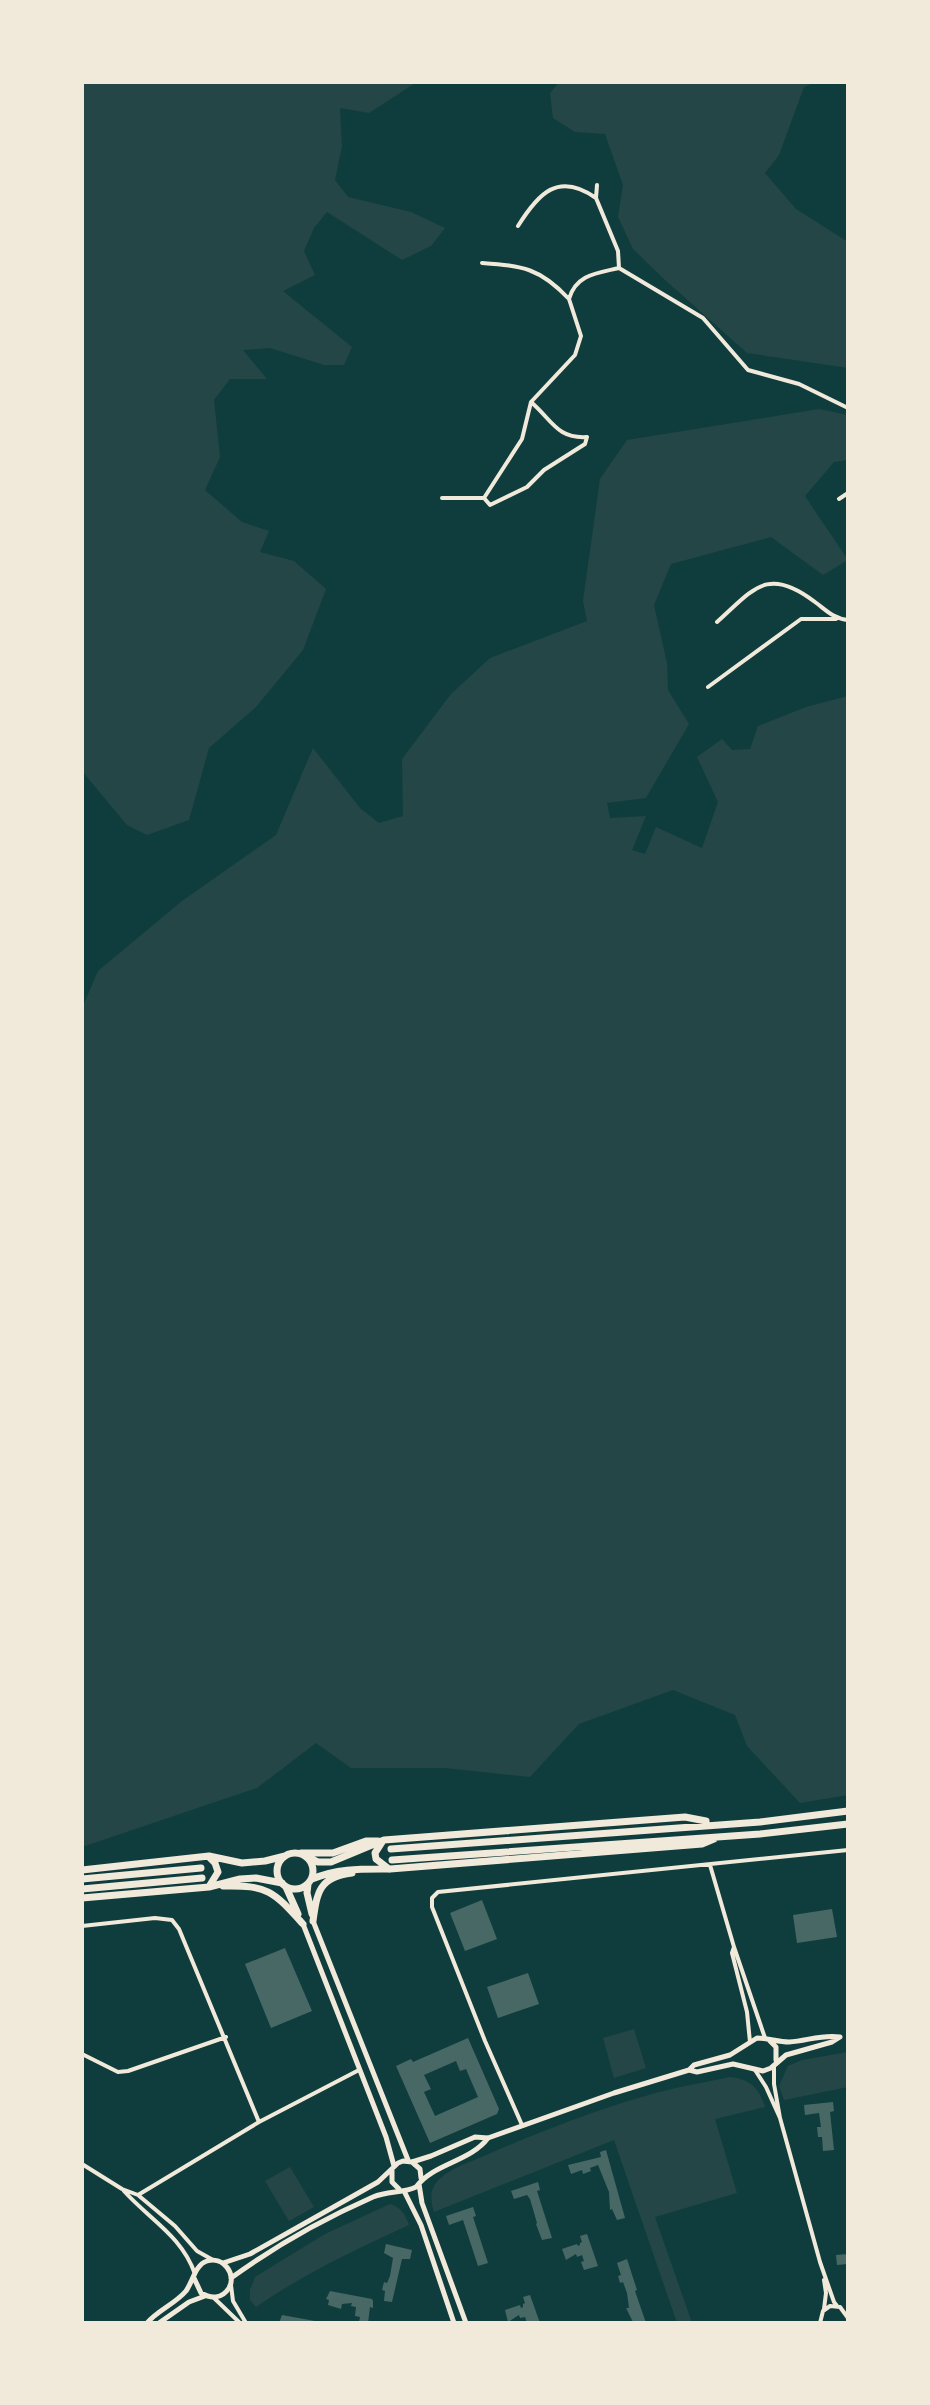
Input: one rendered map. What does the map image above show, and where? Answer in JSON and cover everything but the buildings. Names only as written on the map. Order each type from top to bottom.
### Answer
[{"type":"highway","points":[[391,1849],[760,1822],[848,1811]]},
{"type":"highway","points":[[82,1870],[209,1856],[242,1863],[296,1853],[333,1853],[366,1841],[685,1817],[716,1824]]},
{"type":"highway","points":[[209,1887],[256,1878],[298,1889],[328,1872],[344,1869],[848,1824]]},
{"type":"highway","points":[[296,1853],[318,1862],[331,1862],[384,1840]]},
{"type":"highway","points":[[384,1840],[378,1847],[376,1859],[391,1865]]},
{"type":"highway","points":[[209,1856],[218,1872],[209,1887]]},
{"type":"highway","points":[[285,1856],[277,1872],[303,1924]]},
{"type":"highway","points":[[307,1857],[313,1867],[307,1893],[313,1921]]},
{"type":"highway","points":[[313,1921],[317,1894],[326,1881],[344,1874],[391,1865]]},
{"type":"highway","points":[[82,1879],[201,1868]]},
{"type":"highway","points":[[82,1889],[202,1878]]},
{"type":"highway","points":[[82,1898],[248,1885],[267,1890],[303,1924]]},
{"type":"street","points":[[597,185],[596,198],[618,251],[619,268]]},
{"type":"street","points":[[518,226],[531,205],[549,188],[564,186],[585,190],[596,198]]},
{"type":"street","points":[[482,263],[522,266],[558,287],[569,299],[581,336],[575,355],[531,402],[522,439],[484,498]]},
{"type":"street","points":[[569,299],[572,290],[587,274],[619,268],[703,318],[748,370],[799,384],[848,408]]},
{"type":"street","points":[[442,498],[484,498],[490,505],[527,487],[544,470],[585,444],[587,437],[575,438],[562,434],[531,402]]},
{"type":"street","points":[[839,499],[848,493]]},
{"type":"street","points":[[717,622],[756,587],[771,582],[807,595],[838,619]]},
{"type":"street","points":[[708,687],[801,619],[848,620]]},
{"type":"street","points":[[522,2125],[432,1907],[432,1898],[438,1892],[848,1850]]},
{"type":"street","points":[[709,1864],[767,2039],[776,2047],[774,2084],[780,2118],[820,2262],[834,2302],[848,2318]]},
{"type":"street","points":[[82,1926],[155,1918],[172,1920],[179,1929],[226,2037],[259,2122]]},
{"type":"street","points":[[313,1921],[410,2161],[420,2169],[422,2203],[466,2323]]},
{"type":"street","points":[[303,1924],[386,2137],[393,2168],[392,2182],[402,2190],[421,2225],[454,2323]]},
{"type":"street","points":[[734,1947],[732,1953],[747,2012],[748,2044],[744,2057],[766,2087],[780,2118]]},
{"type":"street","points":[[122,2189],[138,2195],[175,2226],[197,2251],[223,2263],[250,2254],[378,2182],[398,2163],[431,2156],[475,2137],[488,2138],[689,2070],[694,2065],[730,2055],[757,2038],[794,2042],[828,2035],[848,2036]]},
{"type":"street","points":[[82,2054],[118,2072],[128,2071],[226,2037]]},
{"type":"street","points":[[689,2070],[697,2072],[733,2064],[763,2071],[786,2055],[840,2037]]},
{"type":"street","points":[[138,2195],[259,2122],[359,2070]]},
{"type":"street","points":[[159,2323],[189,2302],[224,2293],[231,2280],[256,2260],[327,2219],[375,2196],[416,2187],[443,2165],[481,2148],[488,2138]]},
{"type":"street","points":[[82,2164],[122,2189],[161,2224],[184,2249],[197,2289],[240,2323]]},
{"type":"street","points":[[147,2323],[180,2297],[200,2265],[213,2260]]},
{"type":"street","points":[[818,2322],[826,2293],[820,2262]]},
{"type":"street","points":[[223,2263],[230,2272],[233,2301],[246,2323]]},
{"type":"street","points":[[824,2309],[837,2306]]},
{"type":"shaded area","points":[[82,82],[417,82],[369,113],[340,108],[342,146],[335,180],[348,197],[411,212],[445,228],[431,246],[402,260],[327,212],[314,228],[304,251],[315,275],[283,291],[352,347],[344,365],[324,365],[270,348],[243,350],[267,379],[230,379],[214,400],[220,457],[205,490],[242,522],[269,531],[260,552],[294,561],[326,589],[303,650],[256,707],[209,748],[189,820],[147,835],[127,825],[82,771]]},
{"type":"shaded area","points":[[559,82],[816,82],[804,87],[779,155],[765,173],[796,209],[848,242],[848,368],[747,353],[633,249],[618,217],[623,185],[605,134],[575,132],[553,118],[550,93]]},
{"type":"shaded area","points":[[819,409],[848,415],[848,460],[834,462],[805,496],[848,560],[823,575],[771,537],[671,564],[654,605],[667,663],[668,690],[689,724],[646,798],[607,803],[610,818],[646,816],[632,850],[645,854],[656,827],[702,848],[718,802],[697,757],[722,739],[732,750],[750,749],[758,726],[806,707],[848,696],[848,1795],[800,1803],[747,1746],[735,1715],[673,1690],[579,1724],[530,1777],[445,1768],[351,1768],[316,1743],[257,1788],[82,1847],[82,1008],[98,971],[182,901],[276,835],[313,748],[360,808],[379,823],[403,816],[402,759],[451,694],[490,658],[587,621],[583,601],[600,479],[627,440]]},
{"type":"shaded area","points":[[634,2029],[646,2068],[614,2078],[603,2038]]},
{"type":"shaded area","points":[[848,2052],[848,2087],[784,2100],[779,2086],[788,2066],[802,2060]]},
{"type":"shaded area","points":[[730,2077],[753,2086],[765,2107],[715,2119],[737,2193],[655,2217],[692,2323],[677,2323],[614,2140],[434,2212],[431,2197],[434,2186],[458,2167],[603,2109],[676,2088]]},
{"type":"shaded area","points":[[290,2167],[314,2207],[289,2221],[265,2181]]},
{"type":"shaded area","points":[[390,2204],[402,2212],[409,2225],[311,2273],[256,2307],[250,2300],[255,2277],[325,2234]]}]
